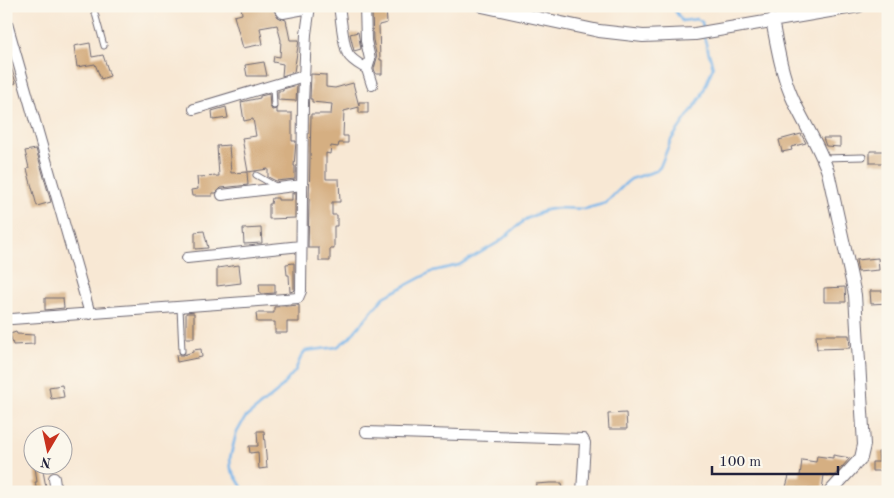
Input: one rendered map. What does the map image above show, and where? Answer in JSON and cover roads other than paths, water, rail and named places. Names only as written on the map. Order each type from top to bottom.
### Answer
[{"type":"street","points":[[12,319],[298,298],[301,291],[304,76],[306,34],[310,7],[283,13],[278,6]]},
{"type":"street","points":[[339,6],[348,54],[353,60],[367,69]]},
{"type":"street","points":[[365,6],[366,41],[370,60],[367,69],[372,84]]},
{"type":"street","points":[[482,6],[599,31],[643,36],[695,34],[859,6]]},
{"type":"street","points":[[6,20],[90,314]]},
{"type":"street","points":[[772,20],[785,78],[792,97],[824,158],[831,182],[855,295],[864,445],[860,458],[830,492]]},
{"type":"street","points":[[194,109],[304,76]]},
{"type":"street","points":[[222,195],[302,185]]},
{"type":"street","points":[[187,258],[301,246]]},
{"type":"street","points":[[366,432],[583,439],[585,443],[582,492]]},
{"type":"street","points":[[54,478],[56,492]]},
{"type":"lane","points":[[93,6],[104,46]]},
{"type":"lane","points":[[273,86],[274,106]]},
{"type":"lane","points":[[824,158],[863,156]]},
{"type":"lane","points":[[256,175],[277,188]]},
{"type":"lane","points":[[180,308],[182,351]]},
{"type":"waterway","points":[[672,6],[682,21],[697,19],[702,22],[703,29]]},
{"type":"waterway","points":[[245,492],[231,469],[230,458],[236,434],[245,418],[277,392],[295,371],[305,351],[337,347],[349,338],[384,297],[433,271],[459,265],[499,242],[526,219],[546,210],[558,208],[585,209],[606,203],[631,179],[656,171],[660,167],[671,140],[701,97],[713,67],[704,37]]}]
